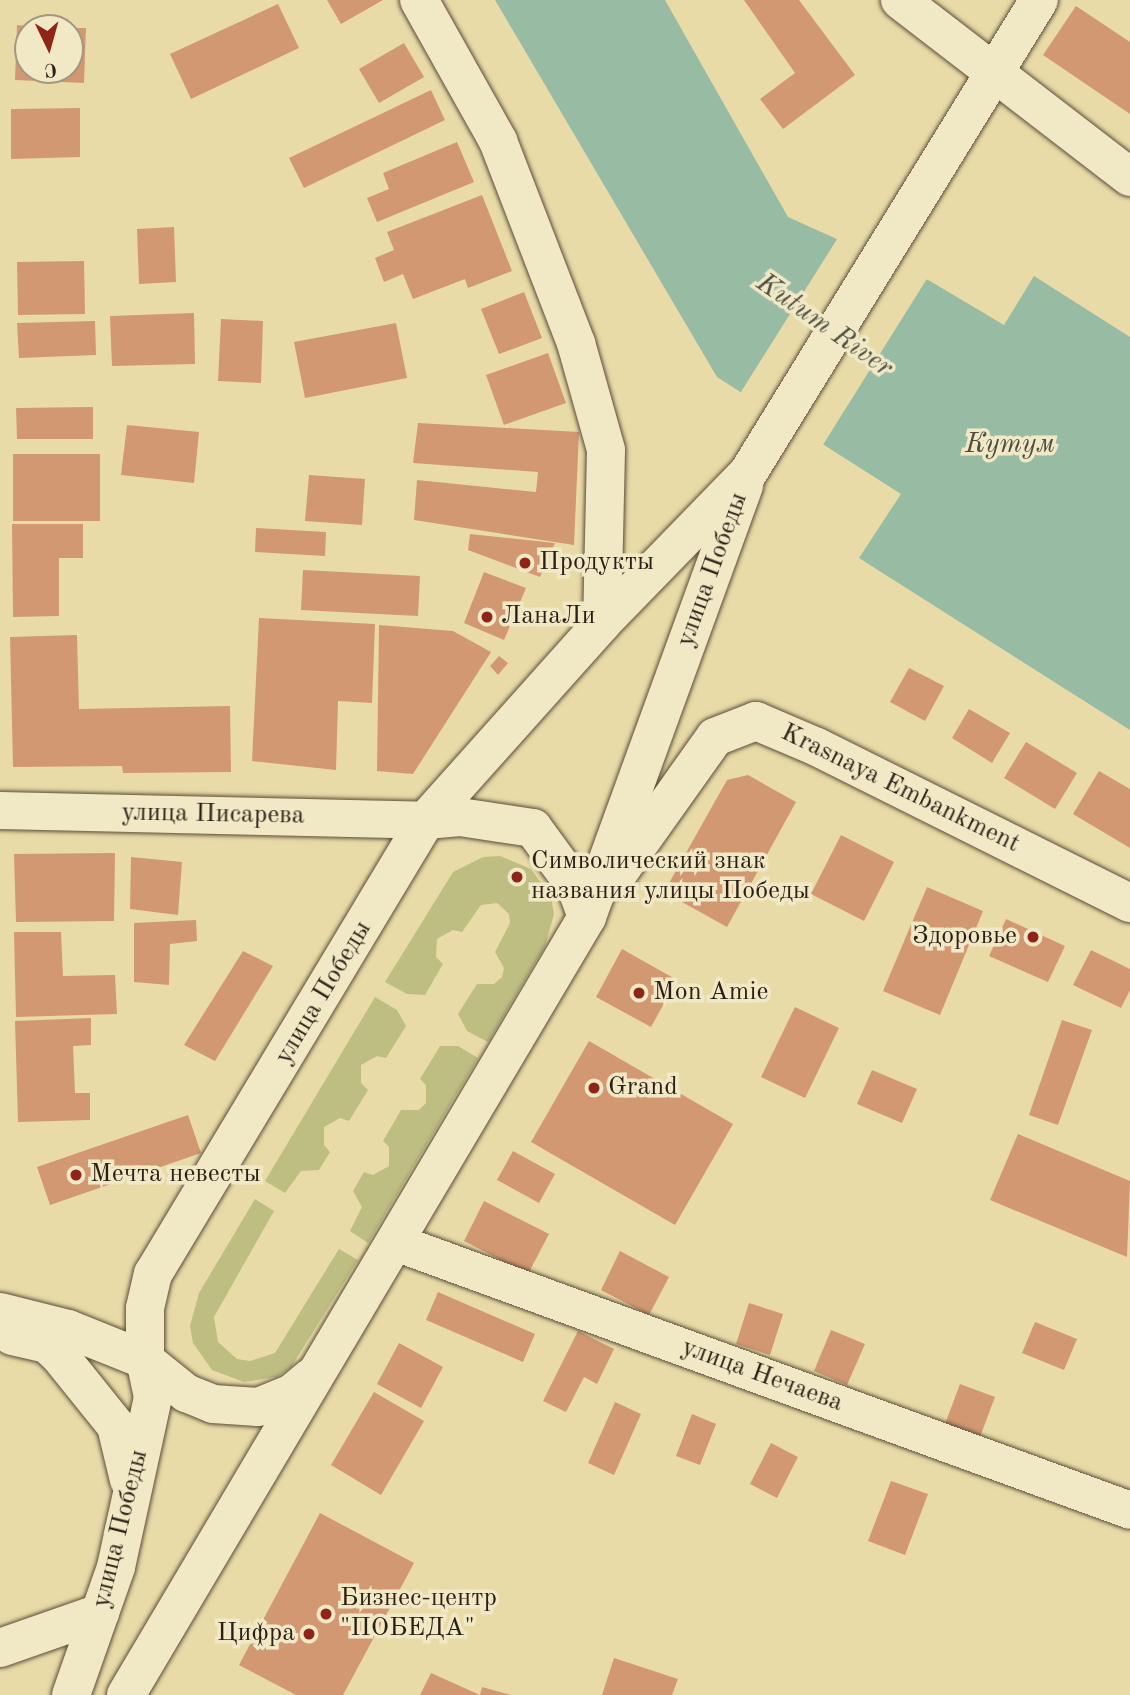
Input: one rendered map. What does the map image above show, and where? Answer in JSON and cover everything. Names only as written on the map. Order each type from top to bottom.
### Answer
[{"type":"main road","points":[[419,0],[498,141],[576,343],[606,450],[603,623]]},
{"type":"main road","points":[[900,0],[991,74],[1130,177]]},
{"type":"main road","points":[[748,473],[918,203],[991,74],[1038,0]]},
{"type":"main road","name":"улица Победы","points":[[71,1695],[116,1567],[131,1488],[153,1397],[145,1360],[145,1308],[153,1274],[426,820],[603,623],[748,473]]},
{"type":"main road","name":"улица Победы","points":[[126,1695],[587,917],[748,473]]},
{"type":"main road","name":"Krasnaya Embankment","points":[[587,917],[715,737],[756,721],[817,747],[1130,903]]},
{"type":"main road","points":[[426,820],[460,817],[533,828],[576,887],[587,917]]},
{"type":"main road","points":[[0,1312],[68,1329],[145,1360],[186,1393],[213,1404],[257,1407],[291,1394],[318,1370]]},
{"type":"main road","points":[[0,1334],[47,1344],[116,1426],[131,1488]]},
{"type":"main road","points":[[0,1648],[100,1613]]},
{"type":"street","name":"улица Писарева","points":[[0,810],[426,820]]},
{"type":"street","name":"улица Нечаева","points":[[395,1242],[1130,1510]]},
{"type":"green space","points":[[500,856],[531,869],[551,897],[554,914],[545,946],[488,1042],[467,1031],[458,1014],[477,984],[494,984],[502,977],[504,968],[495,952],[510,923],[509,914],[497,903],[481,905],[462,932],[453,930],[437,939],[436,957],[443,964],[425,995],[407,994],[385,982],[453,872],[483,857]]},
{"type":"green space","points":[[375,997],[397,1010],[406,1026],[386,1058],[377,1056],[361,1065],[361,1083],[368,1090],[349,1121],[340,1118],[324,1127],[324,1145],[330,1152],[319,1170],[301,1171],[285,1193],[265,1181]]},
{"type":"green space","points":[[440,1046],[458,1046],[478,1058],[368,1243],[350,1231],[362,1207],[353,1191],[364,1172],[373,1175],[389,1166],[389,1147],[383,1141],[401,1110],[419,1110],[426,1103],[426,1085],[420,1079]]},
{"type":"green space","points":[[255,1199],[274,1211],[214,1317],[218,1342],[237,1359],[250,1361],[275,1353],[339,1249],[358,1260],[291,1367],[277,1377],[244,1382],[212,1370],[193,1343],[190,1326],[199,1293]]},
{"type":"water","name":"Кутум","points":[[495,0],[665,0],[788,217],[930,281],[1004,325],[1034,276],[1130,337],[1130,730],[859,558],[901,494],[717,377]]},
{"type":"pier","points":[[839,236],[928,277],[821,448],[739,395]]},
{"type":"building","points":[[327,0],[383,0],[341,24]]},
{"type":"building","points":[[744,0],[799,0],[855,75],[783,129],[760,99],[795,73]]},
{"type":"building","points":[[278,4],[299,48],[191,99],[170,54]]},
{"type":"building","points":[[1076,6],[1130,42],[1130,114],[1043,55]]},
{"type":"building","points":[[84,28],[86,28],[84,83]]},
{"type":"building","points":[[404,43],[424,77],[379,103],[359,69]]},
{"type":"building","points":[[431,90],[445,120],[304,188],[289,158]]},
{"type":"building","points":[[80,108],[80,157],[11,159],[11,109]]},
{"type":"building","points":[[457,142],[474,182],[377,222],[367,198],[389,189],[383,173]]},
{"type":"building","points":[[482,195],[512,271],[468,288],[465,279],[413,299],[403,274],[384,282],[375,258],[394,250],[387,232]]},
{"type":"building","points":[[174,227],[176,282],[139,284],[137,229]]},
{"type":"building","points":[[84,261],[85,314],[18,315],[17,262]]},
{"type":"building","points":[[524,292],[542,338],[499,354],[481,309]]},
{"type":"building","points":[[194,313],[195,364],[112,366],[110,316]]},
{"type":"building","points":[[221,319],[263,321],[261,383],[218,381]]},
{"type":"building","points":[[95,321],[96,355],[19,358],[17,323]]},
{"type":"building","points":[[396,323],[407,378],[305,398],[294,342]]},
{"type":"building","points":[[548,353],[566,403],[504,425],[486,375]]},
{"type":"building","points":[[93,407],[93,439],[17,439],[16,408]]},
{"type":"building","points":[[418,423],[579,432],[574,545],[414,520],[417,480],[536,492],[538,472],[413,463]]},
{"type":"building","points":[[127,425],[199,432],[194,483],[121,475]]},
{"type":"building","points":[[13,454],[100,454],[100,521],[13,521]]},
{"type":"building","points":[[309,475],[365,479],[362,525],[305,521]]},
{"type":"building","points":[[12,524],[83,524],[83,558],[59,558],[59,616],[13,617]]},
{"type":"building","points":[[256,528],[326,532],[325,556],[255,552]]},
{"type":"building","name":"Продукты","points":[[470,534],[555,543],[540,577],[468,550]]},
{"type":"building","points":[[303,570],[420,576],[418,616],[301,610]]},
{"type":"building","points":[[484,572],[526,588],[504,640],[464,623]]},
{"type":"building","points":[[259,618],[375,624],[372,703],[338,701],[336,770],[252,761]]},
{"type":"building","points":[[379,625],[453,631],[491,652],[413,774],[377,771]]},
{"type":"building","points":[[77,635],[79,709],[230,706],[231,772],[123,773],[122,766],[13,767],[10,637]]},
{"type":"building","points":[[499,656],[508,663],[498,675],[490,666]]},
{"type":"building","points":[[909,668],[944,686],[925,721],[890,702]]},
{"type":"building","points":[[969,709],[1010,733],[992,763],[952,738]]},
{"type":"building","points":[[1026,742],[1077,773],[1055,809],[1004,778]]},
{"type":"building","points":[[1099,771],[1130,789],[1130,848],[1073,814]]},
{"type":"building","points":[[748,775],[796,802],[727,927],[664,892],[727,780]]},
{"type":"building","points":[[841,835],[894,862],[864,921],[811,894]]},
{"type":"building","points":[[115,853],[114,921],[16,922],[14,854]]},
{"type":"building","points":[[131,857],[182,862],[178,915],[130,909]]},
{"type":"building","points":[[927,887],[983,911],[940,1015],[883,991]]},
{"type":"building","points":[[1006,919],[1065,946],[1048,982],[989,956]]},
{"type":"building","points":[[196,920],[197,941],[170,944],[169,985],[134,982],[134,923]]},
{"type":"building","points":[[14,932],[61,932],[63,976],[115,975],[117,1014],[16,1017]]},
{"type":"building","points":[[622,949],[677,980],[651,1027],[596,997]]},
{"type":"building","points":[[1091,950],[1130,969],[1130,990],[1121,1008],[1073,985]]},
{"type":"building","points":[[243,951],[273,966],[215,1061],[184,1045]]},
{"type":"building","points":[[795,1007],[839,1028],[805,1098],[761,1077]]},
{"type":"building","points":[[91,1018],[91,1045],[73,1046],[75,1093],[90,1093],[90,1120],[18,1122],[15,1021]]},
{"type":"building","points":[[1062,1020],[1092,1030],[1058,1125],[1029,1115]]},
{"type":"building","points":[[589,1041],[733,1124],[675,1225],[531,1142]]},
{"type":"building","points":[[872,1070],[917,1089],[902,1123],[857,1104]]},
{"type":"building","points":[[188,1115],[201,1153],[50,1205],[37,1167]]},
{"type":"building","points":[[1018,1134],[1130,1181],[1127,1257],[990,1200]]},
{"type":"building","points":[[513,1151],[555,1174],[539,1203],[497,1180]]},
{"type":"building","points":[[484,1201],[549,1234],[528,1274],[464,1241]]},
{"type":"building","points":[[620,1251],[669,1277],[649,1315],[601,1290]]},
{"type":"building","points":[[438,1292],[535,1334],[523,1362],[426,1320]]},
{"type":"building","points":[[749,1303],[783,1314],[770,1355],[736,1344]]},
{"type":"building","points":[[1035,1322],[1077,1339],[1064,1370],[1022,1353]]},
{"type":"building","points":[[831,1330],[865,1344],[847,1385],[814,1371]]},
{"type":"building","points":[[578,1331],[614,1349],[597,1384],[584,1377],[566,1412],[543,1401]]},
{"type":"building","points":[[399,1343],[443,1367],[421,1408],[377,1384]]},
{"type":"building","points":[[960,1384],[995,1397],[980,1437],[945,1424]]},
{"type":"building","points":[[374,1392],[424,1421],[381,1495],[331,1465]]},
{"type":"building","points":[[615,1402],[641,1414],[614,1475],[588,1463]]},
{"type":"building","points":[[692,1414],[716,1424],[700,1465],[676,1456]]},
{"type":"building","points":[[771,1443],[798,1457],[777,1498],[750,1484]]},
{"type":"building","points":[[891,1481],[928,1494],[905,1555],[868,1541]]},
{"type":"building","name":"Бизнес-центр \"ПОБЕДА\"","points":[[320,1513],[414,1563],[343,1695],[296,1695],[239,1665]]},
{"type":"building","points":[[614,1658],[678,1679],[672,1695],[602,1695]]},
{"type":"building","points":[[431,1673],[480,1695],[420,1695]]},
{"type":"building","points":[[482,1687],[511,1695],[480,1695]]},
{"type":"place","name":"Продукты","points":[[525,563]]},
{"type":"place","name":"ЛанаЛи","points":[[487,617]]},
{"type":"place","name":"Символический знак названия улицы Победы","points":[[517,877]]},
{"type":"place","name":"Здоровье","points":[[1033,937]]},
{"type":"place","name":"Mon Amie","points":[[639,993]]},
{"type":"place","name":"Grand","points":[[594,1088]]},
{"type":"place","name":"Мечта невесты","points":[[76,1175]]},
{"type":"place","name":"Бизнес-центр \"ПОБЕДА\"","points":[[326,1614]]},
{"type":"place","name":"Цифра","points":[[309,1634]]},
{"type":"water label","name":"Kutum River","points":[[824,326]]}]
